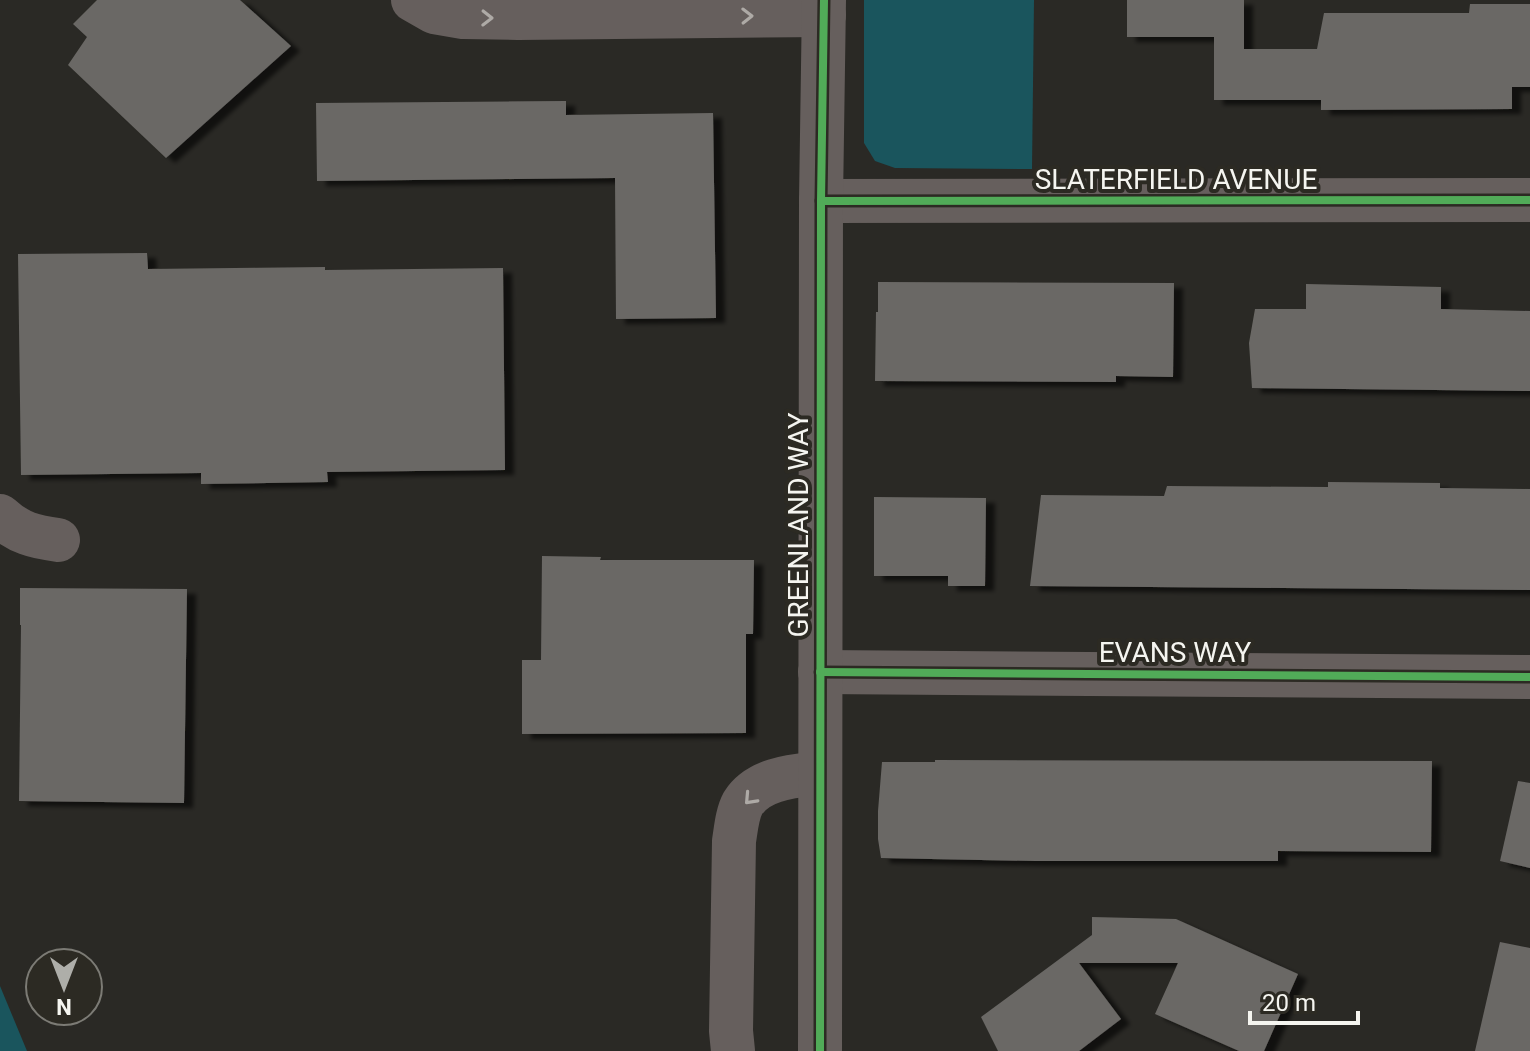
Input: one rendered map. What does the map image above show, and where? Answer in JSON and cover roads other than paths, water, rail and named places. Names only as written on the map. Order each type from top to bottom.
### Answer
[{"type":"street","points":[[413,0],[434,12],[463,17],[533,18],[824,7]]},
{"type":"street","name":"GREENLAND WAY","points":[[820,1051],[824,7]]},
{"type":"street","name":"SLATERFIELD AVENUE","points":[[821,201],[1530,200]]},
{"type":"street","points":[[0,516],[10,526],[32,536],[58,540]]},
{"type":"street","name":"EVANS WAY","points":[[820,672],[1530,677]]},
{"type":"street","points":[[733,1051],[734,841],[737,820],[742,805],[761,788],[781,778],[820,773]]},
{"type":"water","points":[[864,0],[1034,0],[1032,169],[895,168],[875,161],[864,143]]},
{"type":"water","points":[[0,986],[27,1051],[0,1051]]}]
